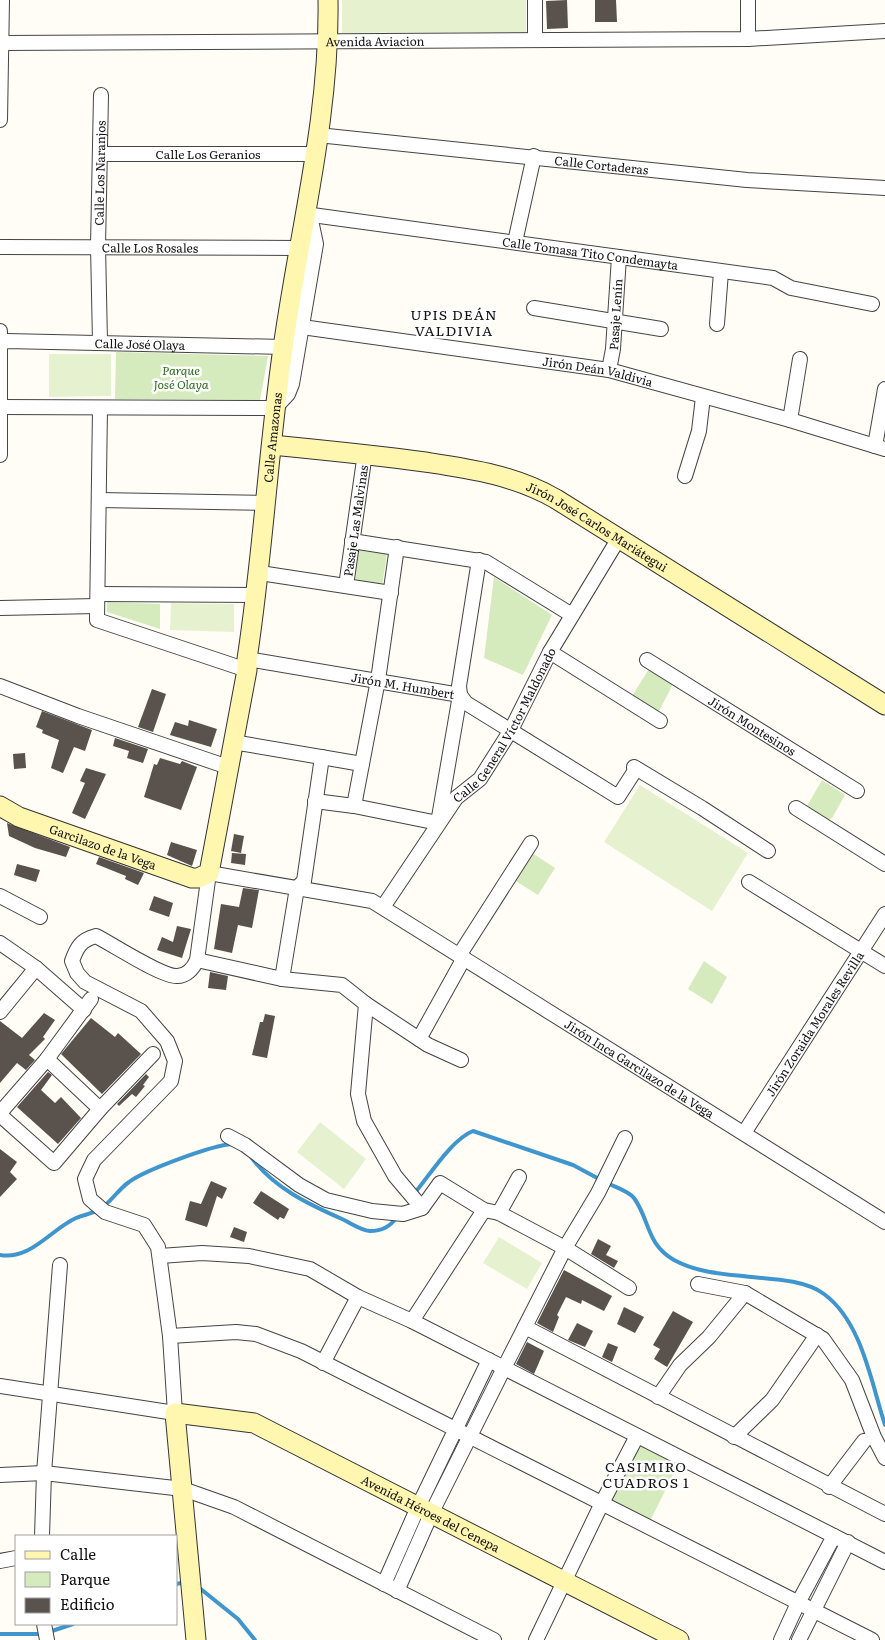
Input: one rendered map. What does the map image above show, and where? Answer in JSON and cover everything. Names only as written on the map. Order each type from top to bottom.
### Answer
[{"type":"street","points":[[0,120],[2,0]]},
{"type":"street","name":"Calle Amazonas","points":[[209,873],[247,664],[260,573],[275,408],[283,347],[316,154],[329,40],[328,0]]},
{"type":"street","points":[[535,0],[535,40]]},
{"type":"street","points":[[748,0],[748,39]]},
{"type":"street","name":"Avenida Aviacion","points":[[1,43],[748,39],[885,31]]},
{"type":"street","name":"Calle Los Naranjos","points":[[100,342],[98,246],[101,95]]},
{"type":"street","name":"Calle Cortaderas","points":[[318,134],[747,180],[885,188]]},
{"type":"street","name":"Calle Los Geranios","points":[[100,154],[316,154]]},
{"type":"street","points":[[515,242],[534,156]]},
{"type":"street","points":[[0,407],[275,408],[288,394],[292,384],[316,244],[312,225],[305,214]]},
{"type":"street","name":"Calle Tomasa Tito Condemayta","points":[[305,214],[773,278],[791,288],[872,304]]},
{"type":"street","name":"Calle Los Rosales","points":[[0,247],[300,248]]},
{"type":"street","name":"Pasaje Lenín","points":[[608,370],[616,322],[619,257]]},
{"type":"street","points":[[716,324],[721,272]]},
{"type":"street","points":[[534,308],[661,329]]},
{"type":"street","name":"Jirón Deán Valdivia","points":[[302,327],[608,370],[790,420],[880,448]]},
{"type":"street","points":[[0,330],[0,455]]},
{"type":"street","name":"Calle José Olaya","points":[[0,345],[6,340],[283,347]]},
{"type":"street","points":[[790,420],[800,359]]},
{"type":"street","points":[[880,448],[885,390]]},
{"type":"street","points":[[685,476],[699,431],[703,397]]},
{"type":"street","points":[[98,600],[100,408]]},
{"type":"street","name":"Jirón José Carlos Mariátegui","points":[[272,445],[365,453],[491,472],[511,478],[549,495],[885,706]]},
{"type":"street","name":"Pasaje Las Malvinas","points":[[346,586],[365,453]]},
{"type":"street","points":[[99,500],[267,503]]},
{"type":"street","name":"Calle General Víctor Maldonado","points":[[383,906],[456,798],[480,779],[511,730],[550,652],[619,538]]},
{"type":"street","points":[[352,542],[479,560],[572,615]]},
{"type":"street","points":[[354,806],[378,680],[397,547]]},
{"type":"street","points":[[315,801],[354,806],[438,822],[460,695],[459,686],[479,560]]},
{"type":"street","points":[[260,573],[390,593]]},
{"type":"street","points":[[0,608],[98,600],[257,595]]},
{"type":"street","name":"Jirón M. Humbert","points":[[98,600],[97,620],[247,664],[378,680],[460,695],[466,703],[618,797],[635,768],[702,808],[768,851]]},
{"type":"street","points":[[550,652],[660,721]]},
{"type":"street","name":"Jirón Montesinos","points":[[647,660],[857,791]]},
{"type":"street","points":[[0,686],[78,716],[228,767]]},
{"type":"street","points":[[233,742],[362,764]]},
{"type":"street","points":[[282,979],[297,888],[304,881],[322,757]]},
{"type":"street","name":"Garcilazo de la Vega","points":[[0,806],[19,817],[192,878],[198,878],[209,873]]},
{"type":"street","points":[[796,808],[885,864]]},
{"type":"street","points":[[420,1039],[462,956],[531,843]]},
{"type":"street","points":[[196,1636],[175,1413],[170,1336],[159,1251],[144,1225],[105,1212],[90,1200],[85,1179],[94,1160],[170,1081],[175,1061],[167,1041],[141,1011],[85,982],[77,973],[72,961],[77,947],[85,939],[96,936],[157,970],[175,976],[186,974],[196,964],[209,873]]},
{"type":"street","name":"Jirón Inca Garcilazo de la Vega","points":[[209,873],[372,901],[383,906],[885,1222]]},
{"type":"street","points":[[749,882],[885,966]]},
{"type":"street","points":[[0,896],[40,917]]},
{"type":"street","name":"Jirón Zoraida Morales Revilla","points":[[744,1133],[885,914]]},
{"type":"street","points":[[0,943],[88,1004],[47,1059],[0,1114],[54,1163],[100,1109],[153,1054]]},
{"type":"street","points":[[196,964],[282,979],[342,985],[366,1004],[420,1039],[455,1059],[461,1060]]},
{"type":"street","points":[[0,1012],[36,968]]},
{"type":"street","points":[[366,1004],[358,1094],[364,1121],[395,1176],[418,1203]]},
{"type":"street","points":[[47,1059],[100,1109]]},
{"type":"street","points":[[228,1136],[246,1145],[299,1185],[326,1200],[372,1211],[403,1214],[440,1183],[484,1210],[499,1213],[565,1248],[629,1288]]},
{"type":"street","points":[[384,1584],[425,1510],[470,1437],[565,1248],[598,1193],[623,1143]]},
{"type":"street","points":[[499,1213],[519,1177]]},
{"type":"street","points":[[412,1321],[484,1210]]},
{"type":"street","points":[[159,1251],[264,1258],[310,1269],[358,1297],[412,1321],[885,1562]]},
{"type":"street","points":[[42,1535],[44,1473],[60,1266]]},
{"type":"street","points":[[698,1284],[745,1293],[823,1339],[852,1380],[874,1437],[885,1458]]},
{"type":"street","points":[[658,1397],[680,1365],[709,1336],[745,1293]]},
{"type":"street","points":[[323,1363],[358,1297]]},
{"type":"street","points":[[525,1328],[829,1487],[885,1514]]},
{"type":"street","points":[[170,1336],[236,1332],[256,1334],[301,1352],[872,1640]]},
{"type":"street","points":[[734,1437],[772,1400],[817,1335]]},
{"type":"street","points":[[397,1591],[455,1430],[489,1360]]},
{"type":"street","points":[[0,1386],[175,1413]]},
{"type":"street","name":"Avenida Héroes del Cenepa","points":[[175,1413],[254,1423],[679,1640]]},
{"type":"street","points":[[536,1640],[602,1503],[637,1436]]},
{"type":"street","points":[[829,1487],[864,1441]]},
{"type":"street","points":[[0,1475],[44,1473],[183,1490],[234,1507],[494,1640]]},
{"type":"street","points":[[781,1640],[798,1603],[834,1536]]},
{"type":"street","points":[[799,1640],[848,1542]]},
{"type":"street","points":[[0,1561],[15,1558]]},
{"type":"street","points":[[44,1625],[47,1640]]},
{"type":"green space","points":[[342,0],[526,0],[526,32],[342,33]]},
{"type":"green space","name":"Parque José Olaya","points":[[116,352],[268,356],[260,400],[115,399]]},
{"type":"green space","points":[[49,354],[111,354],[111,396],[49,397]]},
{"type":"green space","points":[[359,550],[387,554],[382,586],[355,582]]},
{"type":"green space","points":[[494,577],[552,615],[523,675],[484,658]]},
{"type":"green space","points":[[107,602],[160,604],[160,629],[107,612]]},
{"type":"green space","points":[[171,603],[234,604],[234,632],[170,630]]},
{"type":"green space","points":[[649,669],[673,684],[658,713],[632,696]]},
{"type":"green space","points":[[822,780],[845,795],[832,818],[828,820],[807,806]]},
{"type":"green space","points":[[640,785],[748,853],[712,911],[604,842]]},
{"type":"green space","points":[[532,853],[555,868],[538,895],[514,880]]},
{"type":"green space","points":[[704,961],[727,977],[712,1004],[688,989]]},
{"type":"green space","points":[[320,1122],[366,1159],[344,1189],[297,1152]]},
{"type":"green space","points":[[499,1237],[542,1263],[527,1289],[483,1263]]},
{"type":"green space","points":[[638,1442],[679,1463],[649,1523],[608,1501]]},
{"type":"building","points":[[567,0],[568,28],[547,29],[546,1]]},
{"type":"building","points":[[595,0],[616,0],[617,22],[595,22]]},
{"type":"building","points":[[152,689],[166,694],[153,732],[138,727]]},
{"type":"building","points":[[42,711],[92,730],[85,751],[74,747],[63,773],[51,768],[59,740],[42,733],[43,730],[36,727]]},
{"type":"building","points":[[189,720],[217,729],[211,747],[170,735],[175,722],[188,726]]},
{"type":"building","points":[[115,738],[148,749],[143,763],[127,758],[129,751],[113,746]]},
{"type":"building","points":[[25,753],[26,768],[14,769],[13,754]]},
{"type":"building","points":[[160,758],[180,764],[182,761],[197,767],[181,810],[144,797],[154,764],[157,765]]},
{"type":"building","points":[[86,768],[106,774],[85,819],[72,813],[85,783],[80,781]]},
{"type":"building","points":[[7,823],[70,847],[66,857],[35,848],[9,836]]},
{"type":"building","points":[[234,834],[244,836],[241,853],[231,851]]},
{"type":"building","points":[[171,842],[197,850],[192,866],[167,855]]},
{"type":"building","points":[[232,853],[246,854],[245,865],[231,863]]},
{"type":"building","points":[[99,857],[144,873],[138,885],[125,879],[126,876],[96,864]]},
{"type":"building","points":[[17,864],[40,870],[36,882],[14,875]]},
{"type":"building","points":[[243,888],[259,890],[252,928],[238,925],[232,953],[214,949],[221,904],[239,907]]},
{"type":"building","points":[[154,896],[173,903],[169,917],[149,910]]},
{"type":"building","points":[[177,926],[191,929],[182,958],[157,950],[162,937],[173,942]]},
{"type":"building","points":[[210,972],[228,976],[226,990],[208,988]]},
{"type":"building","points":[[44,1013],[55,1020],[43,1037],[45,1039],[29,1055],[35,1060],[26,1070],[17,1063],[0,1083],[0,1021],[22,1038]]},
{"type":"building","points":[[265,1014],[275,1016],[267,1058],[252,1055],[260,1022],[263,1022]]},
{"type":"building","points":[[91,1018],[115,1037],[118,1033],[141,1054],[102,1094],[61,1054]]},
{"type":"building","points":[[48,1072],[52,1075],[41,1090],[55,1103],[61,1097],[81,1118],[58,1144],[17,1107]]},
{"type":"building","points":[[146,1074],[149,1077],[143,1085],[145,1086],[136,1097],[132,1094],[119,1106],[117,1104]]},
{"type":"building","points":[[0,1149],[17,1162],[10,1172],[17,1179],[0,1197]]},
{"type":"building","points":[[211,1181],[227,1188],[222,1199],[217,1196],[207,1227],[185,1220],[190,1201],[201,1204]]},
{"type":"building","points":[[261,1191],[289,1209],[284,1219],[280,1217],[278,1220],[253,1203]]},
{"type":"building","points":[[234,1227],[247,1232],[244,1242],[230,1237]]},
{"type":"building","points":[[598,1239],[611,1246],[606,1255],[618,1261],[614,1268],[591,1254]]},
{"type":"building","points":[[564,1270],[612,1296],[604,1311],[582,1300],[581,1304],[566,1297],[557,1315],[559,1317],[553,1332],[537,1323]]},
{"type":"building","points":[[624,1307],[644,1317],[635,1333],[617,1324]]},
{"type":"building","points":[[673,1311],[693,1322],[667,1367],[654,1359],[660,1349],[653,1345]]},
{"type":"building","points":[[577,1323],[593,1331],[585,1347],[568,1340]]},
{"type":"building","points":[[527,1342],[544,1351],[534,1374],[516,1364]]},
{"type":"building","points":[[608,1343],[618,1347],[612,1362],[602,1357]]},
{"type":"waterway","points":[[414,1194],[449,1150],[465,1135],[473,1131],[573,1165],[601,1180]]},
{"type":"waterway","points":[[104,1206],[125,1185],[149,1171],[195,1153],[232,1144]]},
{"type":"waterway","points":[[251,1157],[270,1178],[292,1194],[359,1228],[370,1231],[378,1230],[385,1228],[396,1218]]},
{"type":"waterway","points":[[607,1183],[625,1191],[634,1198],[658,1247],[674,1260],[692,1268],[711,1272],[798,1283],[824,1294],[848,1320],[856,1336],[870,1372],[885,1425]]},
{"type":"waterway","points":[[0,1255],[11,1255],[31,1249],[67,1223],[98,1210]]},
{"type":"waterway","points":[[178,1584],[186,1582]]},
{"type":"waterway","points":[[197,1586],[238,1619],[255,1640]]},
{"type":"waterway","points":[[49,1632],[70,1625]]},
{"type":"waterway","points":[[0,1634],[43,1634]]},
{"type":"district","name":"UPIS DEÁN VALDIVIA","points":[[454,322]]},
{"type":"district","name":"CASIMIRO CUADROS 1","points":[[646,1474]]}]
